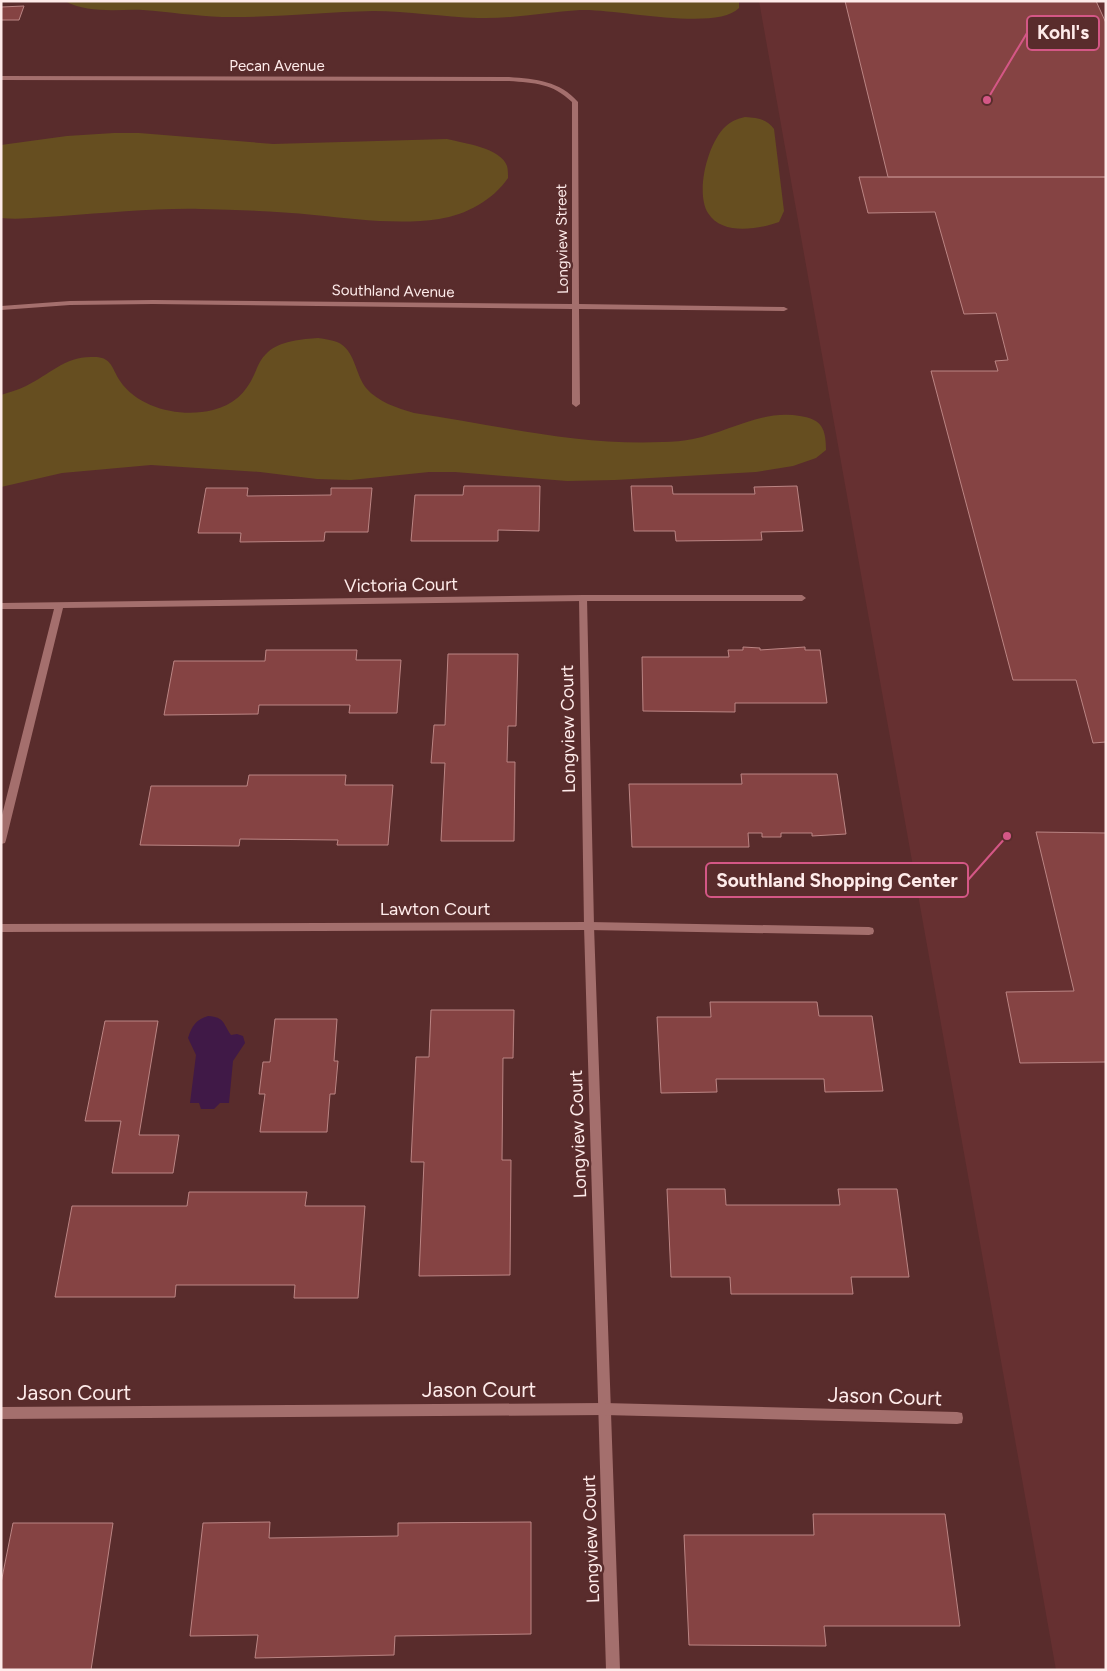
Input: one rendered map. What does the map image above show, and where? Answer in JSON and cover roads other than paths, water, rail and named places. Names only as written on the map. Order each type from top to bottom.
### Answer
[{"type":"street","name":"Pecan Avenue","points":[[1,78],[499,79],[552,84]]},
{"type":"street","name":"Longview Street","points":[[552,84],[567,93],[575,102],[576,404]]},
{"type":"street","name":"Southland Avenue","points":[[1,308],[70,303],[153,302],[784,309]]},
{"type":"street","name":"Victoria Court","points":[[1,606],[583,598],[802,598]]},
{"type":"street","name":"Longview Court","points":[[583,598],[589,926],[613,1670]]},
{"type":"street","points":[[1,840],[59,606]]},
{"type":"street","name":"Lawton Court","points":[[1,928],[589,926],[869,931]]},
{"type":"street","name":"Jason Court","points":[[1,1413],[604,1409],[957,1418]]},
{"type":"place","name":"Kohl's","points":[[987,100]]},
{"type":"place","name":"Southland Shopping Center","points":[[1007,836]]}]
